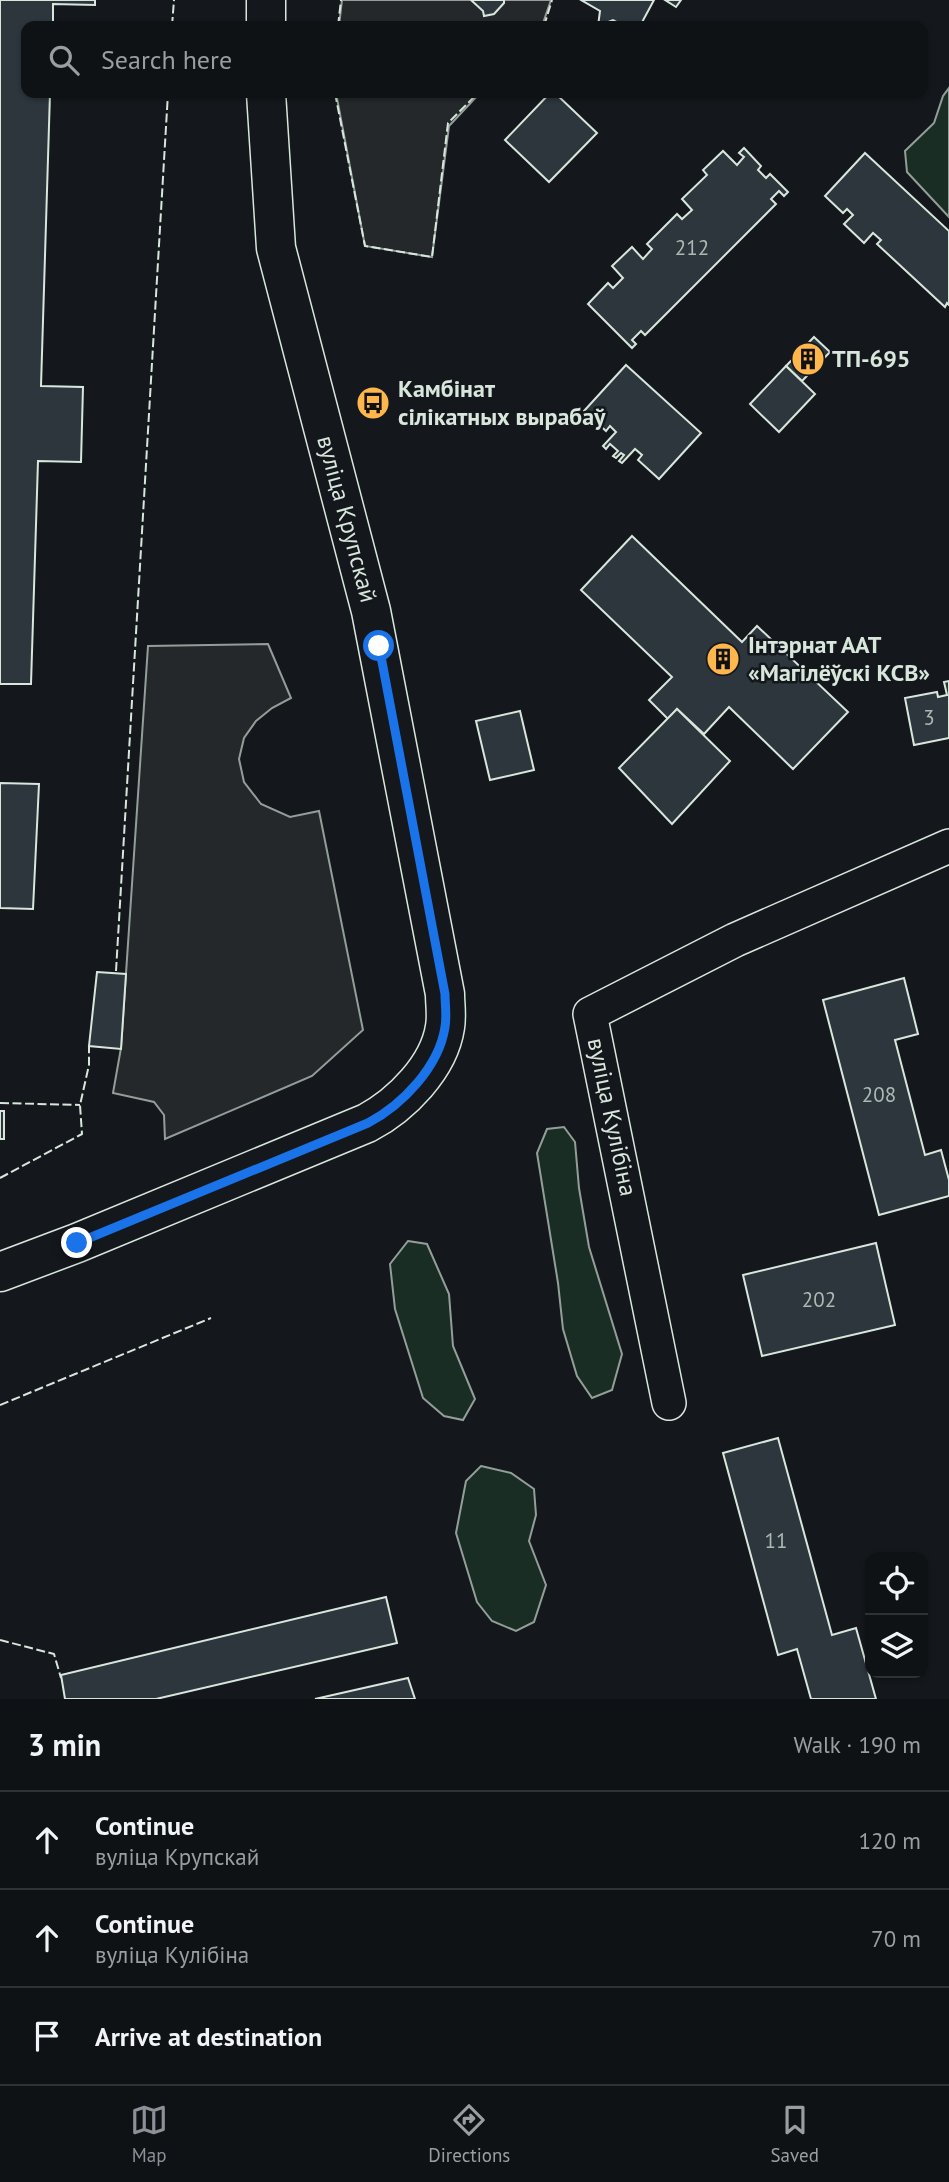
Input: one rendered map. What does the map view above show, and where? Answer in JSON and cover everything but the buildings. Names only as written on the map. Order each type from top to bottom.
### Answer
[{"type":"main road","points":[[266,0],[266,21]]},
{"type":"main road","name":"вуліца Крупскай","points":[[0,1272],[368,1123],[386,1113],[429,1070],[445,1028],[445,994],[374,623],[276,248],[266,98]]},
{"type":"street","name":"вуліца Кулібіна","points":[[669,1403],[590,1014],[735,940],[949,846]]},
{"type":"green space","points":[[949,88],[949,217],[907,172],[905,151],[934,123],[943,96]]},
{"type":"green space","points":[[564,1127],[575,1142],[579,1188],[589,1247],[622,1354],[612,1390],[592,1398],[577,1376],[563,1329],[537,1153],[547,1129]]},
{"type":"green space","points":[[408,1241],[427,1244],[449,1294],[453,1346],[475,1399],[463,1420],[444,1416],[423,1398],[395,1309],[390,1264]]},
{"type":"green space","points":[[481,1466],[511,1473],[534,1489],[536,1515],[529,1541],[546,1585],[534,1622],[516,1631],[492,1621],[477,1602],[456,1533],[466,1481]]},
{"type":"shaded area","points":[[342,0],[551,0],[544,21],[340,21]]},
{"type":"shaded area","points":[[337,98],[475,98],[449,126],[432,257],[365,246]]},
{"type":"shaded area","points":[[268,644],[291,698],[256,721],[244,738],[239,759],[244,782],[261,804],[290,817],[319,811],[363,1030],[312,1076],[165,1139],[164,1115],[154,1102],[113,1093],[121,1048],[148,646]]},
{"type":"fence","points":[[172,21],[174,0]]},
{"type":"fence","points":[[339,21],[341,0]]},
{"type":"fence","points":[[546,21],[552,0]]},
{"type":"fence","points":[[116,971],[168,98]]},
{"type":"fence","points":[[336,98],[365,246],[432,257],[448,123],[473,98]]},
{"type":"fence","points":[[0,1178],[82,1134],[80,1105],[89,1065],[89,1046]]},
{"type":"fence","points":[[0,1103],[80,1105]]},
{"type":"fence","points":[[0,1405],[211,1318]]},
{"type":"fence","points":[[0,1640],[54,1654],[61,1678]]},
{"type":"place","name":"ТП-695","points":[[808,359]]},
{"type":"place","name":"Камбінат сілікатных вырабаў","points":[[373,403]]},
{"type":"place","name":"Інтэрнат ААТ «Магілёўскі КСВ»","points":[[723,659]]},
{"type":"route","points":[[77,1243],[368,1123],[386,1113],[429,1070],[445,1028],[445,994],[379,646]]}]
